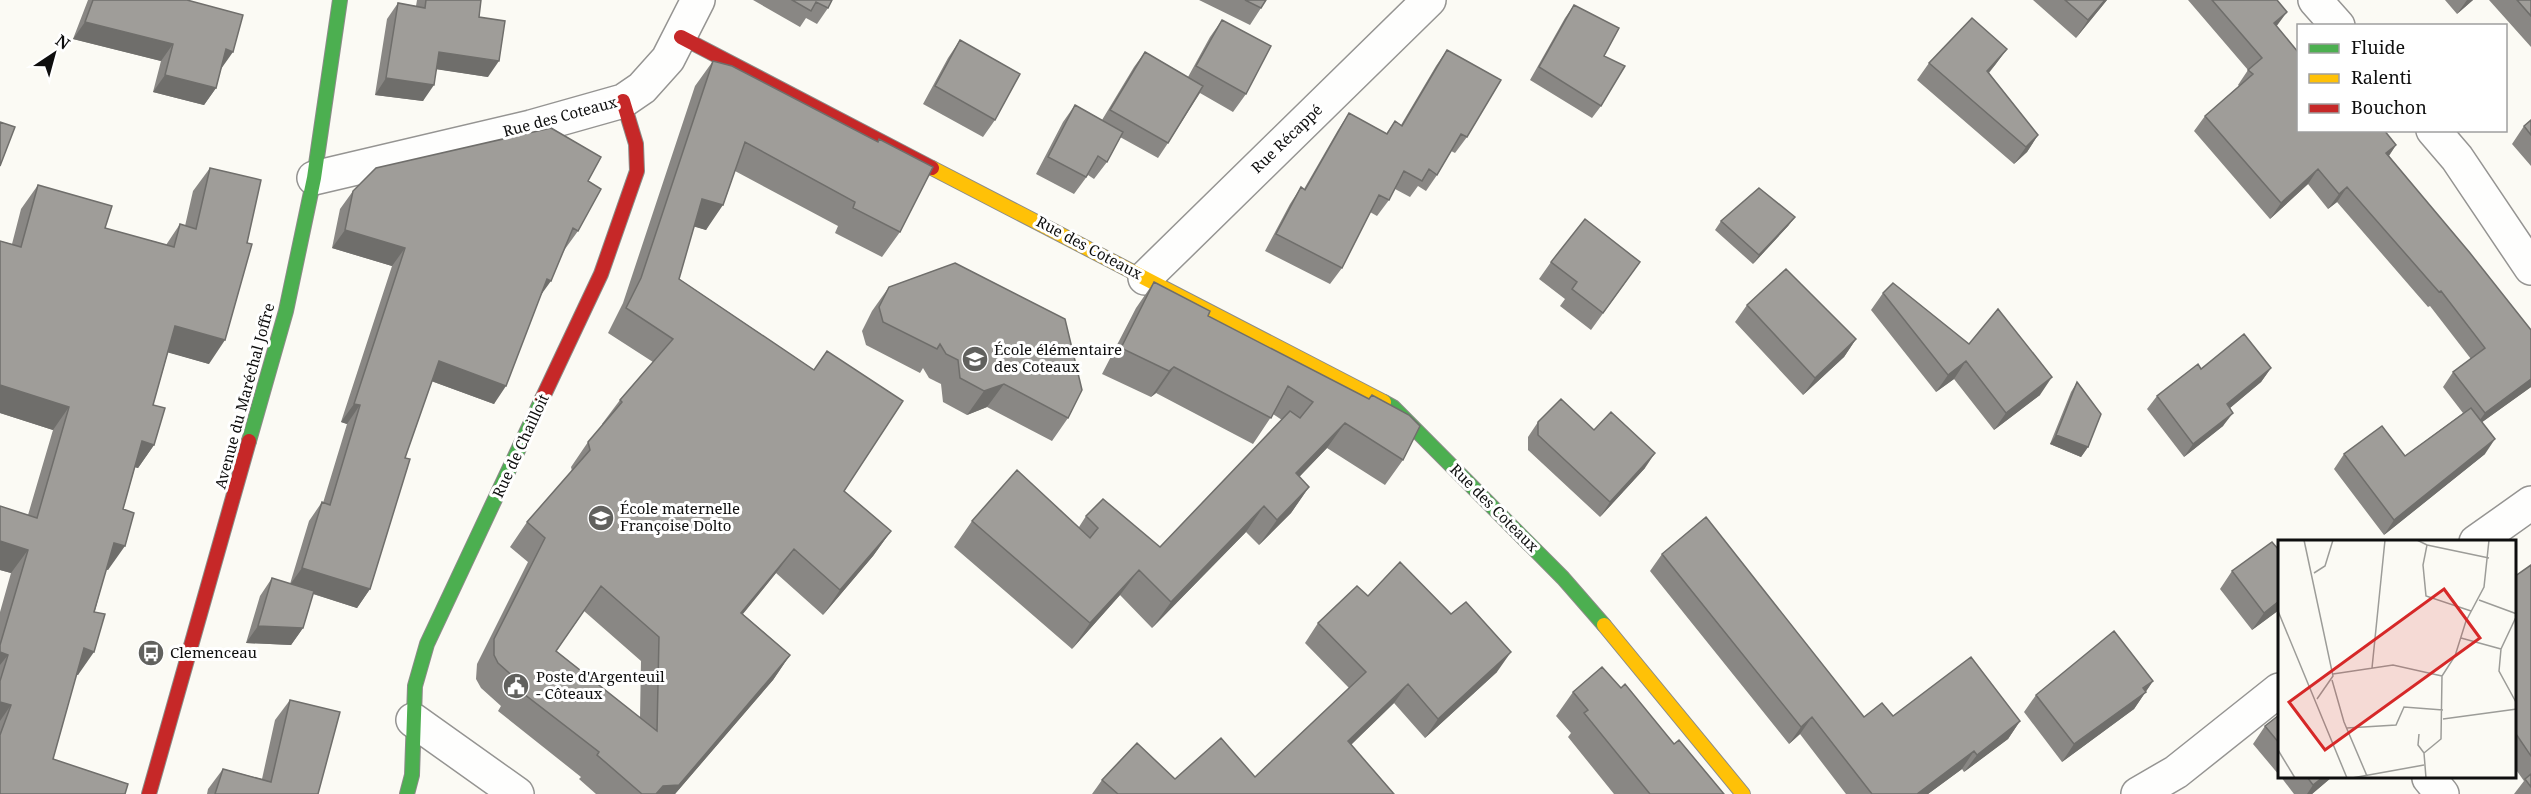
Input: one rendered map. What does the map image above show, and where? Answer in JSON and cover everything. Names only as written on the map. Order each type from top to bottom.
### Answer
[{"type":"street","name":"Avenue du Maréchal Joffre","points":[[149,794],[284,321],[314,177],[340,0]]},
{"type":"street","points":[[681,37],[698,0]]},
{"type":"street","name":"Rue Récappé","points":[[1145,278],[1429,0]]},
{"type":"street","points":[[2315,0],[2336,24]]},
{"type":"street","name":"Rue des Coteaux","points":[[314,177],[531,127],[623,101],[642,88],[658,72],[681,37],[1393,407],[1563,578],[1633,657],[1743,794]]},
{"type":"street","name":"Rue de Chailloit","points":[[407,794],[412,776],[415,686],[427,644],[601,274],[637,171],[639,159],[637,147],[623,101]]},
{"type":"street","points":[[2435,132],[2457,158],[2531,268]]},
{"type":"street","points":[[2479,540],[2531,503]]},
{"type":"street","points":[[2138,794],[2176,772],[2278,691]]},
{"type":"street","points":[[413,720],[517,794]]},
{"type":"street","points":[[2431,779],[2442,794]]},
{"type":"building","points":[[93,0],[187,0],[243,15],[233,52],[226,49],[216,88],[165,75],[173,44],[85,22]]},
{"type":"building","points":[[426,0],[481,0],[479,17],[505,21],[499,61],[439,52],[434,85],[386,78],[398,3],[425,8]]},
{"type":"building","points":[[792,0],[832,0],[828,8],[816,2],[811,11]]},
{"type":"building","points":[[1245,0],[1266,0],[1261,8]]},
{"type":"building","points":[[2065,0],[2105,0],[2088,20]]},
{"type":"building","points":[[2212,0],[2277,0],[2287,12],[2274,23],[2297,51],[2297,132],[2386,132],[2396,145],[2386,153],[2531,330],[2531,379],[2485,413],[2453,372],[2485,348],[2441,291],[2439,292],[2347,187],[2339,194],[2318,169],[2281,203],[2205,116],[2253,74],[2248,70],[2262,58]]},
{"type":"building","points":[[2517,0],[2531,0],[2531,16]]},
{"type":"building","points":[[1574,5],[1619,28],[1604,56],[1625,66],[1601,106],[1539,67]]},
{"type":"building","points":[[1972,18],[2007,49],[1987,71],[2038,135],[2026,147],[1929,63]]},
{"type":"building","points":[[1222,20],[1271,46],[1246,94],[1196,66]]},
{"type":"building","points":[[960,40],[1020,74],[995,120],[935,86]]},
{"type":"building","points":[[1447,50],[1501,80],[1467,137],[1461,134],[1437,175],[1429,169],[1422,181],[1404,171],[1389,200],[1379,195],[1342,268],[1276,234],[1301,187],[1305,190],[1349,113],[1387,134],[1395,121],[1402,126]]},
{"type":"building","points":[[1145,52],[1203,86],[1168,143],[1110,110]]},
{"type":"building","points":[[713,61],[732,66],[878,142],[879,139],[933,167],[900,232],[853,208],[855,202],[745,142],[723,205],[702,199],[679,279],[814,370],[827,351],[903,401],[844,491],[891,531],[840,590],[794,549],[741,613],[790,655],[679,785],[663,786],[656,794],[642,794],[597,755],[599,752],[515,687],[519,682],[498,663],[494,655],[494,639],[545,538],[527,522],[590,450],[588,442],[622,402],[620,400],[673,339],[626,308],[641,278]],"holes":[[[601,586],[659,637],[657,731],[556,651]]]},
{"type":"building","points":[[1075,105],[1123,132],[1107,162],[1098,156],[1086,177],[1048,157]]},
{"type":"building","points":[[2531,120],[2531,135],[2524,126]]},
{"type":"building","points":[[0,122],[15,127],[0,166]]},
{"type":"building","points":[[551,128],[601,157],[588,181],[601,189],[578,231],[573,228],[551,281],[547,279],[506,386],[439,361],[405,458],[410,459],[370,589],[302,568],[322,502],[330,505],[360,405],[354,404],[405,248],[345,230],[353,191],[376,168]]},
{"type":"building","points":[[210,168],[261,180],[247,243],[252,244],[225,340],[175,326],[153,405],[165,408],[154,445],[142,441],[123,509],[134,513],[125,546],[114,543],[94,612],[105,614],[94,652],[84,648],[53,759],[128,784],[125,794],[0,794],[0,735],[11,705],[0,702],[0,681],[8,655],[0,652],[0,645],[28,550],[0,541],[0,506],[37,518],[69,407],[0,385],[0,241],[21,247],[38,185],[112,206],[105,228],[174,247],[180,224],[196,229]]},
{"type":"building","points":[[1759,188],[1795,217],[1759,255],[1721,221]]},
{"type":"building","points":[[1585,219],[1640,262],[1603,313],[1572,289],[1577,282],[1551,262]]},
{"type":"building","points":[[955,263],[1065,319],[1082,390],[1068,418],[1004,384],[984,391],[960,378],[958,360],[946,354],[940,344],[937,349],[883,322],[879,307],[889,287]]},
{"type":"building","points":[[1786,269],[1856,339],[1815,378],[1747,305]]},
{"type":"building","points":[[1154,282],[1210,311],[1208,316],[1369,399],[1372,395],[1409,415],[1420,426],[1403,460],[1345,423],[1296,473],[1309,487],[1277,520],[1264,506],[1171,602],[1139,570],[1090,623],[972,521],[1017,470],[1090,538],[1098,528],[1086,516],[1103,499],[1160,547],[1290,411],[1300,418],[1313,402],[1288,386],[1271,418],[1174,367],[1169,371],[1121,348]]},
{"type":"building","points":[[1893,283],[1969,344],[1998,309],[2052,377],[2006,413],[1966,361],[1948,375],[1883,293]]},
{"type":"building","points":[[2244,334],[2271,368],[2227,404],[2233,413],[2193,444],[2157,396],[2198,364],[2201,369]]},
{"type":"building","points":[[2077,382],[2101,414],[2088,447],[2056,435]]},
{"type":"building","points":[[1561,399],[1594,430],[1611,412],[1655,453],[1610,502],[1538,435],[1538,422]]},
{"type":"building","points":[[2471,408],[2495,439],[2394,520],[2344,454],[2382,426],[2405,456]]},
{"type":"building","points":[[1706,517],[1864,717],[1882,703],[1893,716],[1971,657],[2020,721],[1977,755],[1974,751],[1917,794],[1872,794],[1812,717],[1801,727],[1662,554]]},
{"type":"building","points":[[2272,542],[2278,549],[2278,602],[2264,613],[2232,571]]},
{"type":"building","points":[[1400,562],[1451,614],[1466,602],[1511,652],[1438,719],[1408,684],[1348,741],[1394,794],[1118,794],[1102,780],[1137,743],[1175,779],[1221,738],[1255,777],[1366,672],[1318,623],[1357,586],[1368,596]]},
{"type":"building","points":[[2531,565],[2531,756],[2516,734],[2516,576]]},
{"type":"building","points":[[272,578],[314,591],[303,628],[258,626]]},
{"type":"building","points":[[2114,631],[2153,681],[2143,688],[2146,692],[2074,744],[2036,695]]},
{"type":"building","points":[[1602,667],[1621,688],[1625,684],[1674,744],[1679,740],[1724,794],[1650,794],[1584,713],[1588,710],[1573,692]]},
{"type":"building","points":[[290,700],[340,712],[318,794],[215,794],[223,769],[271,782]]},
{"type":"building","points":[[2278,716],[2278,742],[2265,726]]},
{"type":"building","points":[[2531,774],[2531,787],[2525,779]]},
{"type":"building","points":[[2308,779],[2320,779],[2313,785]]},
{"type":"traffic: fast","points":[[249,441],[286,311],[314,178],[340,0]]},
{"type":"traffic: fast","points":[[407,794],[412,775],[415,686],[427,644],[542,399]]},
{"type":"traffic: fast","points":[[1384,402],[1393,407],[1563,578],[1604,625]]},
{"type":"traffic: slow","points":[[932,168],[1384,402]]},
{"type":"traffic: slow","points":[[1604,625],[1743,794]]},
{"type":"traffic: jam","points":[[681,37],[932,168]]},
{"type":"traffic: jam","points":[[542,399],[601,274],[637,171],[636,144],[623,101]]},
{"type":"traffic: jam","points":[[149,794],[249,441]]},
{"type":"place","name":"École élémentaire des Coteaux","points":[[975,359]]},
{"type":"place","name":"École maternelle Françoise Dolto","points":[[601,518]]},
{"type":"place","name":"Clemenceau","points":[[151,653]]},
{"type":"place","name":"Poste d'Argenteuil - Côteaux","points":[[516,686]]}]
